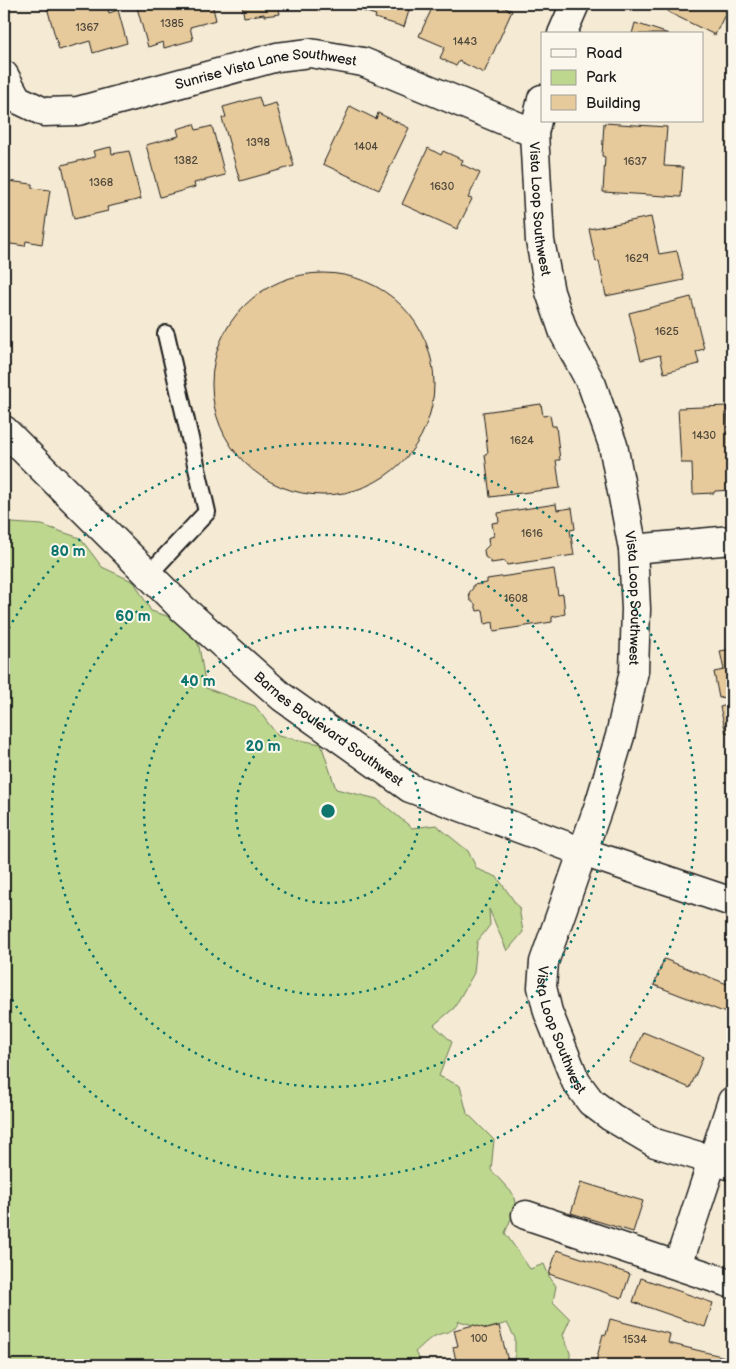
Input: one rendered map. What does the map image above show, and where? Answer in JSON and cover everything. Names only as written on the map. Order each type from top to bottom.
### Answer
[{"type":"street","points":[[563,32],[575,4]]},
{"type":"street","name":"Sunrise Vista Lane Southwest","points":[[4,75],[17,99],[44,112],[78,111],[277,57],[310,53],[363,62],[534,133]]},
{"type":"street","name":"Vista Loop Southwest","points":[[541,103],[534,133],[540,241],[550,292],[564,333],[592,385],[613,445],[634,549],[636,610],[634,671],[620,736],[583,852],[544,962],[542,987],[548,1012],[576,1082],[591,1102],[611,1117],[655,1143],[722,1163]]},
{"type":"street","name":"Barnes Boulevard Southwest","points":[[4,430],[183,609],[282,697],[410,788],[583,852],[732,902]]},
{"type":"street","points":[[634,549],[732,540]]},
{"type":"street","points":[[678,1265],[722,1163],[732,1101]]},
{"type":"street","points":[[526,1216],[732,1284]]},
{"type":"lane","points":[[148,575],[207,512],[166,334]]},
{"type":"green space","points":[[4,517],[12,523],[42,525],[80,538],[102,567],[134,582],[151,611],[186,622],[199,646],[206,688],[255,706],[278,736],[321,744],[336,789],[377,799],[412,828],[436,825],[468,851],[477,869],[497,877],[519,908],[523,932],[507,951],[489,909],[490,925],[477,942],[474,973],[454,1008],[434,1025],[452,1042],[439,1076],[460,1086],[467,1113],[494,1140],[491,1170],[513,1194],[516,1207],[505,1233],[530,1269],[544,1264],[556,1286],[553,1302],[570,1319],[563,1335],[570,1353],[570,1365],[515,1365],[515,1338],[507,1323],[487,1329],[459,1321],[451,1330],[432,1337],[415,1352],[423,1365],[4,1365]]},
{"type":"building","points":[[46,4],[106,4],[109,13],[118,10],[127,43],[93,53],[90,41],[59,50]]},
{"type":"building","points":[[136,4],[212,4],[216,20],[190,27],[193,40],[164,48],[163,42],[148,47]]},
{"type":"building","points":[[242,4],[293,4],[278,6],[280,14],[244,17]]},
{"type":"building","points":[[348,4],[411,4],[404,27],[375,18],[376,15],[347,6]]},
{"type":"building","points":[[434,4],[496,4],[512,11],[484,73],[459,61],[456,66],[440,58],[445,47],[419,36]]},
{"type":"building","points":[[668,4],[730,4],[715,35],[668,12],[672,6]]},
{"type":"building","points":[[635,23],[663,32],[633,32]]},
{"type":"building","points":[[259,97],[262,107],[276,103],[294,166],[240,181],[222,118],[226,117],[223,107]]},
{"type":"building","points":[[350,106],[376,119],[378,113],[409,128],[379,190],[323,164]]},
{"type":"building","points":[[604,123],[667,127],[664,166],[683,167],[681,197],[603,192],[605,157],[602,156]]},
{"type":"building","points":[[194,124],[196,130],[212,126],[225,175],[194,183],[195,187],[160,197],[146,145],[179,136],[177,129]]},
{"type":"building","points":[[111,147],[112,154],[129,151],[141,199],[107,207],[108,211],[74,219],[62,165],[95,157],[93,151]]},
{"type":"building","points":[[428,148],[441,155],[443,151],[463,160],[461,164],[480,173],[468,198],[472,199],[457,229],[402,204]]},
{"type":"building","points":[[4,174],[9,174],[8,181],[32,184],[32,188],[50,190],[42,244],[26,241],[25,246],[4,243]]},
{"type":"building","points":[[651,217],[659,254],[677,251],[684,280],[606,296],[599,261],[596,262],[589,229]]},
{"type":"building","points":[[323,273],[345,275],[375,286],[393,298],[409,314],[421,332],[429,352],[434,384],[432,406],[421,436],[409,454],[393,470],[375,482],[355,490],[323,495],[301,493],[271,482],[253,470],[237,454],[225,436],[217,416],[212,384],[214,362],[225,332],[237,314],[253,298],[271,286],[291,278]]},
{"type":"building","points":[[691,297],[704,349],[696,351],[699,364],[664,373],[660,355],[641,360],[629,313]]},
{"type":"building","points":[[541,404],[543,416],[550,415],[552,426],[556,426],[560,460],[556,460],[560,488],[490,497],[485,454],[488,453],[483,412]]},
{"type":"building","points":[[727,406],[731,490],[693,494],[692,463],[681,463],[678,408]]},
{"type":"building","points":[[556,504],[557,510],[572,508],[575,529],[570,530],[574,555],[507,565],[505,561],[491,563],[485,557],[484,550],[489,545],[488,538],[494,536],[492,523],[499,522],[498,513]]},
{"type":"building","points":[[554,569],[558,595],[563,594],[565,614],[552,617],[552,622],[494,631],[493,622],[485,624],[483,610],[477,611],[475,604],[470,600],[469,593],[473,585],[487,583],[487,579]]},
{"type":"building","points":[[732,649],[732,696],[719,698],[714,672],[724,670],[720,651]]},
{"type":"building","points":[[732,704],[732,731],[726,733],[720,707]]},
{"type":"building","points":[[664,959],[732,986],[732,999],[726,1013],[654,985]]},
{"type":"building","points":[[643,1032],[703,1057],[690,1088],[630,1062]]},
{"type":"building","points":[[581,1182],[643,1201],[633,1232],[571,1213]]},
{"type":"building","points":[[557,1250],[630,1274],[622,1298],[549,1274]]},
{"type":"building","points":[[641,1278],[713,1303],[705,1327],[633,1302]]},
{"type":"building","points":[[610,1319],[670,1334],[668,1343],[725,1357],[723,1365],[595,1365],[603,1334],[606,1335]]},
{"type":"building","points":[[474,1325],[487,1329],[499,1326],[509,1365],[457,1365],[453,1347],[458,1346],[454,1330]]}]
